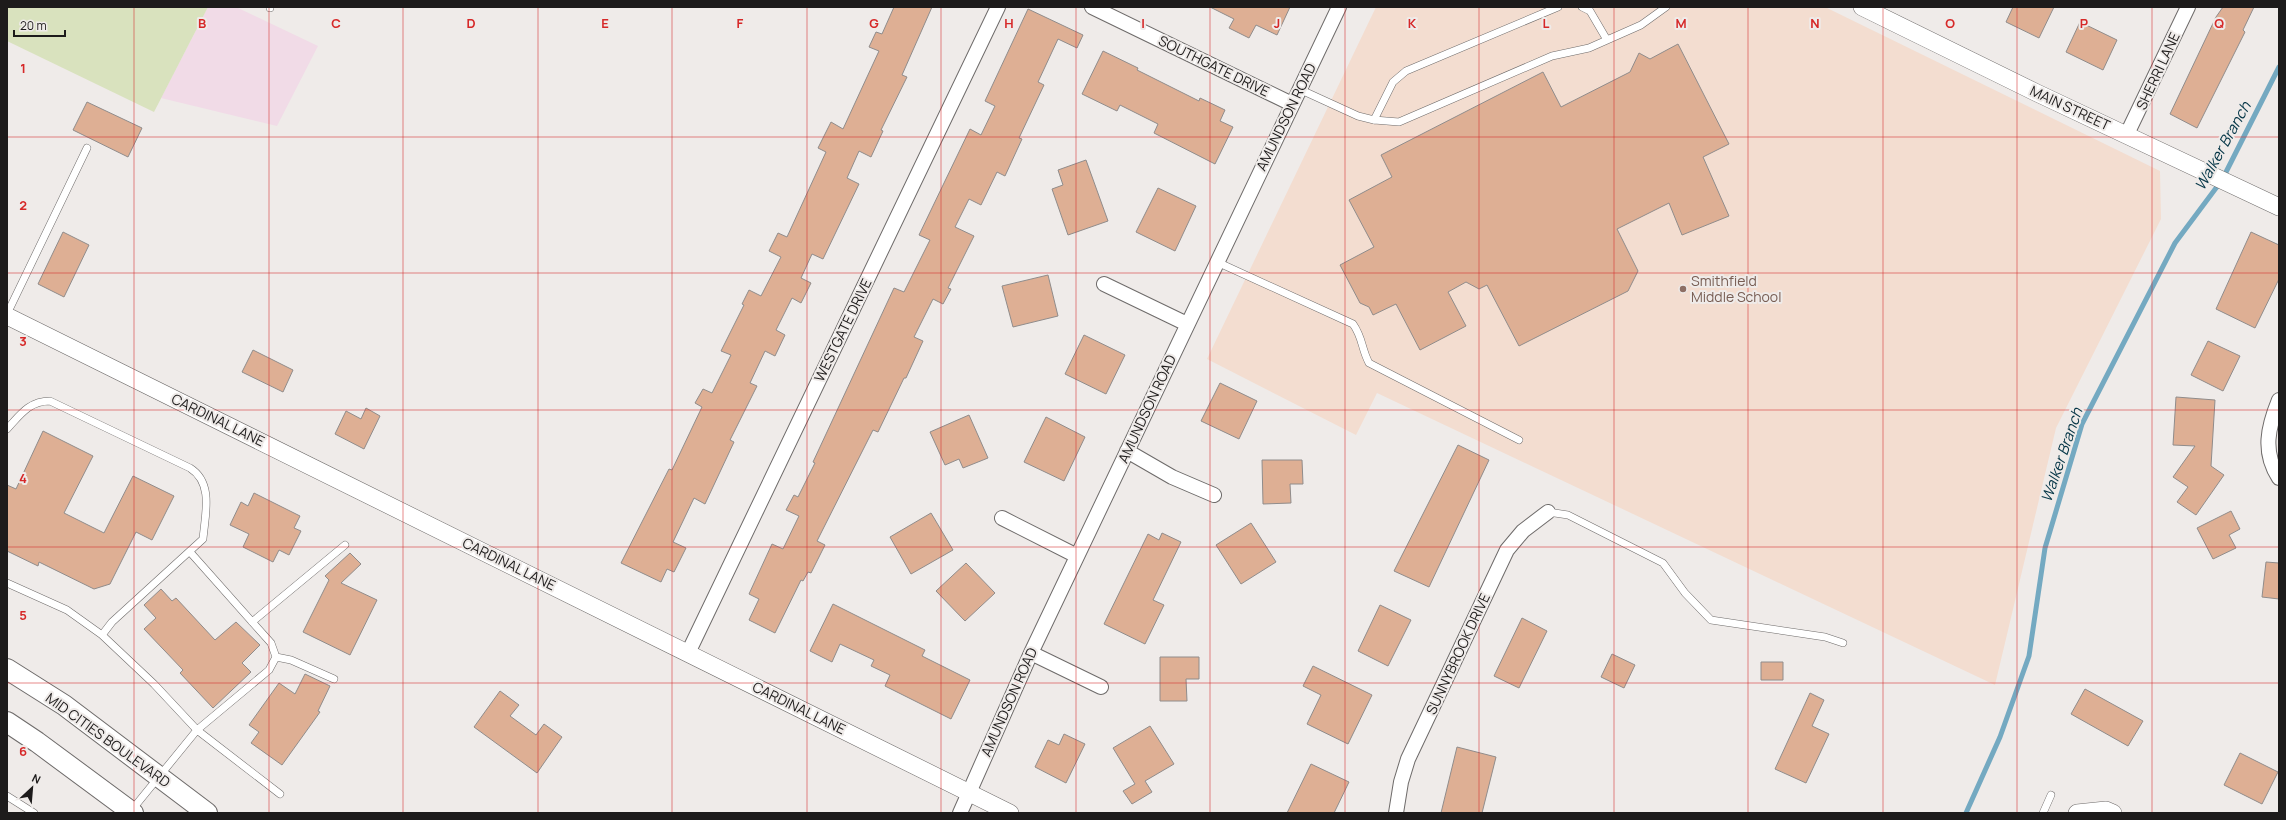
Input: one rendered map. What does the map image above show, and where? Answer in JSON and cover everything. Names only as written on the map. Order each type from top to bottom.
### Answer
[{"type":"main road","name":"MID CITIES BOULEVARD","points":[[7,669],[64,705],[207,813]]},
{"type":"main road","points":[[7,722],[37,742],[131,813]]},
{"type":"street","name":"WESTGATE DRIVE","points":[[688,653],[998,7]]},
{"type":"street","name":"SOUTHGATE DRIVE","points":[[1092,7],[1292,104]]},
{"type":"street","name":"AMUNDSON ROAD","points":[[960,813],[968,792],[1031,653],[1338,7]]},
{"type":"street","name":"MAIN STREET","points":[[1862,7],[2037,93],[2127,134],[2279,207]]},
{"type":"street","name":"SHERRI LANE","points":[[2127,134],[2188,7]]},
{"type":"street","points":[[1104,284],[1188,324]]},
{"type":"street","name":"CARDINAL LANE","points":[[7,315],[1010,813]]},
{"type":"street","points":[[2279,400],[2270,421],[2267,439],[2273,469],[2279,478]]},
{"type":"street","points":[[1127,451],[1172,477],[1214,495]]},
{"type":"street","name":"SUNNYBROOK DRIVE","points":[[1396,813],[1401,782],[1408,759],[1507,550],[1523,531],[1548,512]]},
{"type":"street","points":[[1002,518],[1077,556]]},
{"type":"street","points":[[1031,653],[1101,687]]},
{"type":"street","points":[[2077,813],[2106,810],[2113,813]]},
{"type":"lane","points":[[1374,120],[1393,82],[1406,72],[1558,7]]},
{"type":"lane","points":[[1582,7],[1590,11],[1607,40]]},
{"type":"lane","points":[[1299,89],[1358,116],[1374,120],[1399,122],[1552,56],[1589,48],[1641,25],[1666,7]]},
{"type":"lane","points":[[7,315],[87,148]]},
{"type":"lane","points":[[1217,262],[1353,324],[1361,334],[1363,351],[1369,363],[1518,440]]},
{"type":"lane","points":[[7,429],[28,407],[35,403],[50,401],[196,472],[201,478],[206,491],[203,539],[112,622],[102,635]]},
{"type":"lane","points":[[1548,512],[1568,514],[1663,563],[1685,593],[1711,620],[1825,637],[1843,643]]},
{"type":"lane","points":[[252,622],[345,545]]},
{"type":"lane","points":[[131,813],[158,777],[197,730],[269,670],[276,657],[271,643],[190,552]]},
{"type":"lane","points":[[7,583],[61,607],[102,635],[154,684],[197,730],[280,794]]},
{"type":"lane","points":[[276,657],[291,660],[334,679]]},
{"type":"lane","points":[[2043,813],[2051,795]]},
{"type":"lane","points":[[7,796],[34,813]]},
{"type":"shaded area","points":[[208,7],[236,7],[318,46],[277,126],[161,98]]},
{"type":"shaded area","name":"Smithfield Middle School","points":[[1376,7],[1825,7],[2160,171],[2161,219],[2056,428],[1995,685],[1377,393],[1356,435],[1207,359]]},
{"type":"green space","points":[[7,7],[208,7],[154,112],[7,41]]},
{"type":"building","points":[[894,7],[932,7],[902,75],[907,77],[881,130],[883,131],[871,157],[859,151],[847,178],[859,184],[823,259],[812,254],[801,278],[811,283],[801,303],[792,298],[776,330],[785,335],[775,356],[765,351],[750,383],[757,386],[730,440],[734,442],[705,504],[694,498],[673,542],[686,548],[674,572],[667,569],[661,582],[621,563],[669,469],[672,470],[702,407],[695,403],[703,389],[712,393],[731,355],[721,351],[744,305],[742,304],[749,290],[761,296],[781,257],[769,251],[778,233],[787,237],[826,152],[818,148],[831,122],[843,129],[879,51],[869,47],[876,32],[882,34]]},
{"type":"building","points":[[1210,7],[1290,7],[1277,35],[1256,25],[1249,38],[1229,28],[1234,19]]},
{"type":"building","points":[[2013,7],[2054,7],[2039,38],[2006,22]]},
{"type":"building","points":[[2223,7],[2254,7],[2243,30],[2245,32],[2197,128],[2170,114],[2216,17]]},
{"type":"building","points":[[1028,9],[1083,35],[1077,48],[1058,39],[1038,82],[1044,85],[1019,138],[1022,139],[1005,176],[997,172],[981,205],[969,199],[955,227],[974,236],[948,288],[951,289],[943,304],[933,299],[914,337],[923,341],[906,378],[904,378],[878,432],[873,430],[817,541],[825,545],[811,573],[808,572],[803,581],[801,580],[775,633],[749,620],[759,599],[749,594],[772,544],[783,549],[799,516],[786,510],[794,495],[798,497],[815,463],[813,462],[894,288],[904,292],[930,240],[919,235],[970,129],[981,135],[995,106],[985,101]]},
{"type":"building","points":[[2080,22],[2117,40],[2103,70],[2066,52]]},
{"type":"building","points":[[1678,44],[1729,144],[1703,157],[1729,216],[1682,235],[1669,203],[1617,229],[1638,271],[1628,291],[1519,346],[1487,285],[1479,289],[1466,282],[1448,292],[1466,326],[1420,350],[1396,304],[1373,315],[1369,307],[1360,303],[1340,265],[1374,247],[1349,200],[1392,177],[1381,155],[1543,72],[1561,107],[1630,72],[1639,53],[1650,59]]},
{"type":"building","points":[[1103,51],[1199,101],[1200,98],[1225,110],[1220,121],[1233,127],[1215,164],[1154,133],[1158,124],[1120,105],[1117,111],[1082,94]]},
{"type":"building","points":[[87,102],[142,128],[128,157],[73,130]]},
{"type":"building","points":[[1086,160],[1108,221],[1068,235],[1052,189],[1063,185],[1058,170]]},
{"type":"building","points":[[1158,188],[1196,206],[1175,251],[1136,232]]},
{"type":"building","points":[[63,232],[89,245],[64,297],[38,284]]},
{"type":"building","points":[[2251,232],[2279,245],[2279,279],[2255,328],[2216,309]]},
{"type":"building","points":[[1048,275],[1058,316],[1013,327],[1002,286]]},
{"type":"building","points":[[1084,335],[1125,355],[1106,394],[1065,374]]},
{"type":"building","points":[[2208,341],[2240,356],[2223,391],[2191,375]]},
{"type":"building","points":[[253,350],[293,370],[283,392],[242,372]]},
{"type":"building","points":[[1220,383],[1257,401],[1239,439],[1201,421]]},
{"type":"building","points":[[2176,397],[2215,400],[2211,466],[2224,475],[2196,515],[2177,502],[2188,487],[2173,477],[2195,446],[2173,445]]},
{"type":"building","points":[[366,408],[380,416],[364,449],[335,434],[346,411],[361,419]]},
{"type":"building","points":[[969,415],[988,458],[963,468],[959,459],[945,465],[930,432]]},
{"type":"building","points":[[1046,417],[1085,437],[1064,481],[1024,462]]},
{"type":"building","points":[[43,431],[93,456],[64,513],[104,533],[133,476],[174,496],[152,540],[136,532],[110,584],[94,589],[39,562],[38,566],[7,551],[7,485],[16,489]]},
{"type":"building","points":[[1458,445],[1489,460],[1429,587],[1394,571]]},
{"type":"building","points":[[1262,460],[1302,460],[1303,484],[1290,484],[1291,503],[1263,504]]},
{"type":"building","points":[[254,493],[300,516],[294,528],[301,531],[289,555],[279,550],[273,562],[243,547],[249,534],[230,525],[241,502],[248,506]]},
{"type":"building","points":[[2231,511],[2240,529],[2229,535],[2236,548],[2213,559],[2197,528]]},
{"type":"building","points":[[931,513],[953,550],[911,574],[890,537]]},
{"type":"building","points":[[1251,523],[1276,562],[1241,584],[1216,545]]},
{"type":"building","points":[[1162,533],[1181,542],[1153,600],[1164,605],[1145,644],[1104,624],[1148,534],[1159,540]]},
{"type":"building","points":[[350,553],[361,564],[341,583],[377,600],[350,655],[303,632],[329,580],[325,576]]},
{"type":"building","points":[[2266,562],[2279,563],[2279,599],[2262,597]]},
{"type":"building","points":[[966,563],[995,593],[965,621],[936,591]]},
{"type":"building","points":[[161,589],[172,601],[176,598],[215,640],[236,622],[260,645],[242,663],[251,672],[213,708],[180,673],[183,670],[144,629],[156,618],[144,605]]},
{"type":"building","points":[[833,604],[925,650],[922,656],[970,680],[951,719],[885,686],[890,675],[871,666],[874,660],[840,644],[832,662],[810,651]]},
{"type":"building","points":[[1380,605],[1411,620],[1388,666],[1358,651]]},
{"type":"building","points":[[1522,618],[1547,631],[1519,688],[1494,676]]},
{"type":"building","points":[[1612,654],[1635,665],[1624,688],[1601,677]]},
{"type":"building","points":[[1160,657],[1199,657],[1199,679],[1186,679],[1187,701],[1160,701]]},
{"type":"building","points":[[1761,662],[1783,662],[1783,680],[1761,680]]},
{"type":"building","points":[[1313,666],[1372,695],[1348,744],[1307,724],[1321,695],[1303,686]]},
{"type":"building","points":[[305,674],[330,686],[318,711],[320,712],[282,765],[251,743],[259,732],[249,725],[279,683],[295,694]]},
{"type":"building","points":[[2085,689],[2143,721],[2128,746],[2071,714]]},
{"type":"building","points":[[500,691],[519,705],[510,716],[536,735],[544,724],[562,737],[537,773],[474,727]]},
{"type":"building","points":[[1810,693],[1824,700],[1812,726],[1829,734],[1806,783],[1775,769]]},
{"type":"building","points":[[1150,726],[1174,764],[1145,781],[1152,792],[1132,804],[1123,791],[1135,784],[1113,748]]},
{"type":"building","points":[[1064,734],[1085,744],[1066,783],[1035,767],[1048,740],[1059,745]]},
{"type":"building","points":[[1457,747],[1496,757],[1482,813],[1441,813]]},
{"type":"building","points":[[2240,753],[2278,772],[2262,804],[2224,785]]},
{"type":"building","points":[[1311,764],[1349,782],[1334,813],[1287,813]]},
{"type":"waterway","name":"Walker Branch","points":[[1966,813],[2000,737],[2029,656],[2045,548],[2082,424],[2175,243],[2222,180],[2279,67]]},
{"type":"place","name":"Smithfield Middle School","points":[[1683,289]]}]
